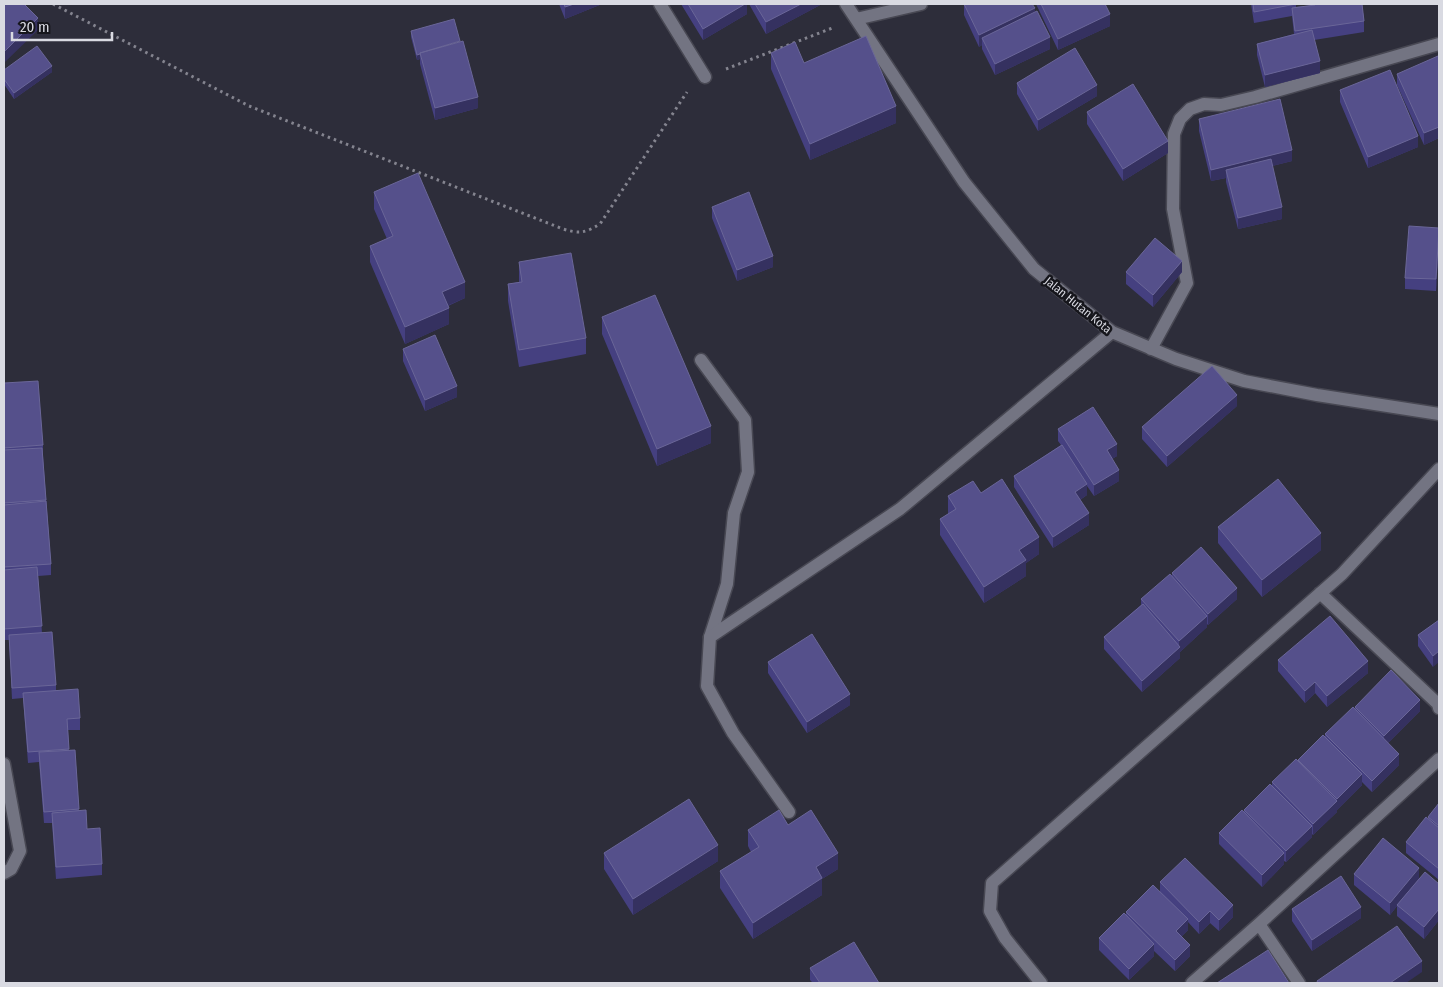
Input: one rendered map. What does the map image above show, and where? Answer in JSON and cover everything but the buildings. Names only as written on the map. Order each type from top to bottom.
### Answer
[{"type":"street","points":[[660,4],[705,77]]},
{"type":"street","name":"Jalan Hutan Kota","points":[[846,4],[964,182],[1034,269],[1112,332],[1151,349],[1244,381],[1317,396],[1439,414]]},
{"type":"street","points":[[856,19],[921,4]]},
{"type":"street","points":[[1151,349],[1188,283],[1173,209],[1174,134],[1180,119],[1190,109],[1204,104],[1221,105],[1255,97],[1439,44]]},
{"type":"street","points":[[710,637],[900,509],[1112,332]]},
{"type":"street","points":[[701,360],[745,420],[748,472],[734,513],[727,584],[710,637],[707,686],[733,734],[789,812]]},
{"type":"street","points":[[1040,983],[1005,938],[990,911],[992,883],[1342,574],[1439,469]]},
{"type":"street","points":[[1320,593],[1438,704],[1439,708]]},
{"type":"street","points":[[1192,983],[1260,924],[1439,758]]},
{"type":"street","points":[[4,764],[20,851],[10,869],[4,873]]},
{"type":"street","points":[[1260,924],[1298,983]]},
{"type":"path","points":[[53,4],[249,106],[577,233],[589,231],[600,224],[680,101],[699,80],[856,19]]}]
